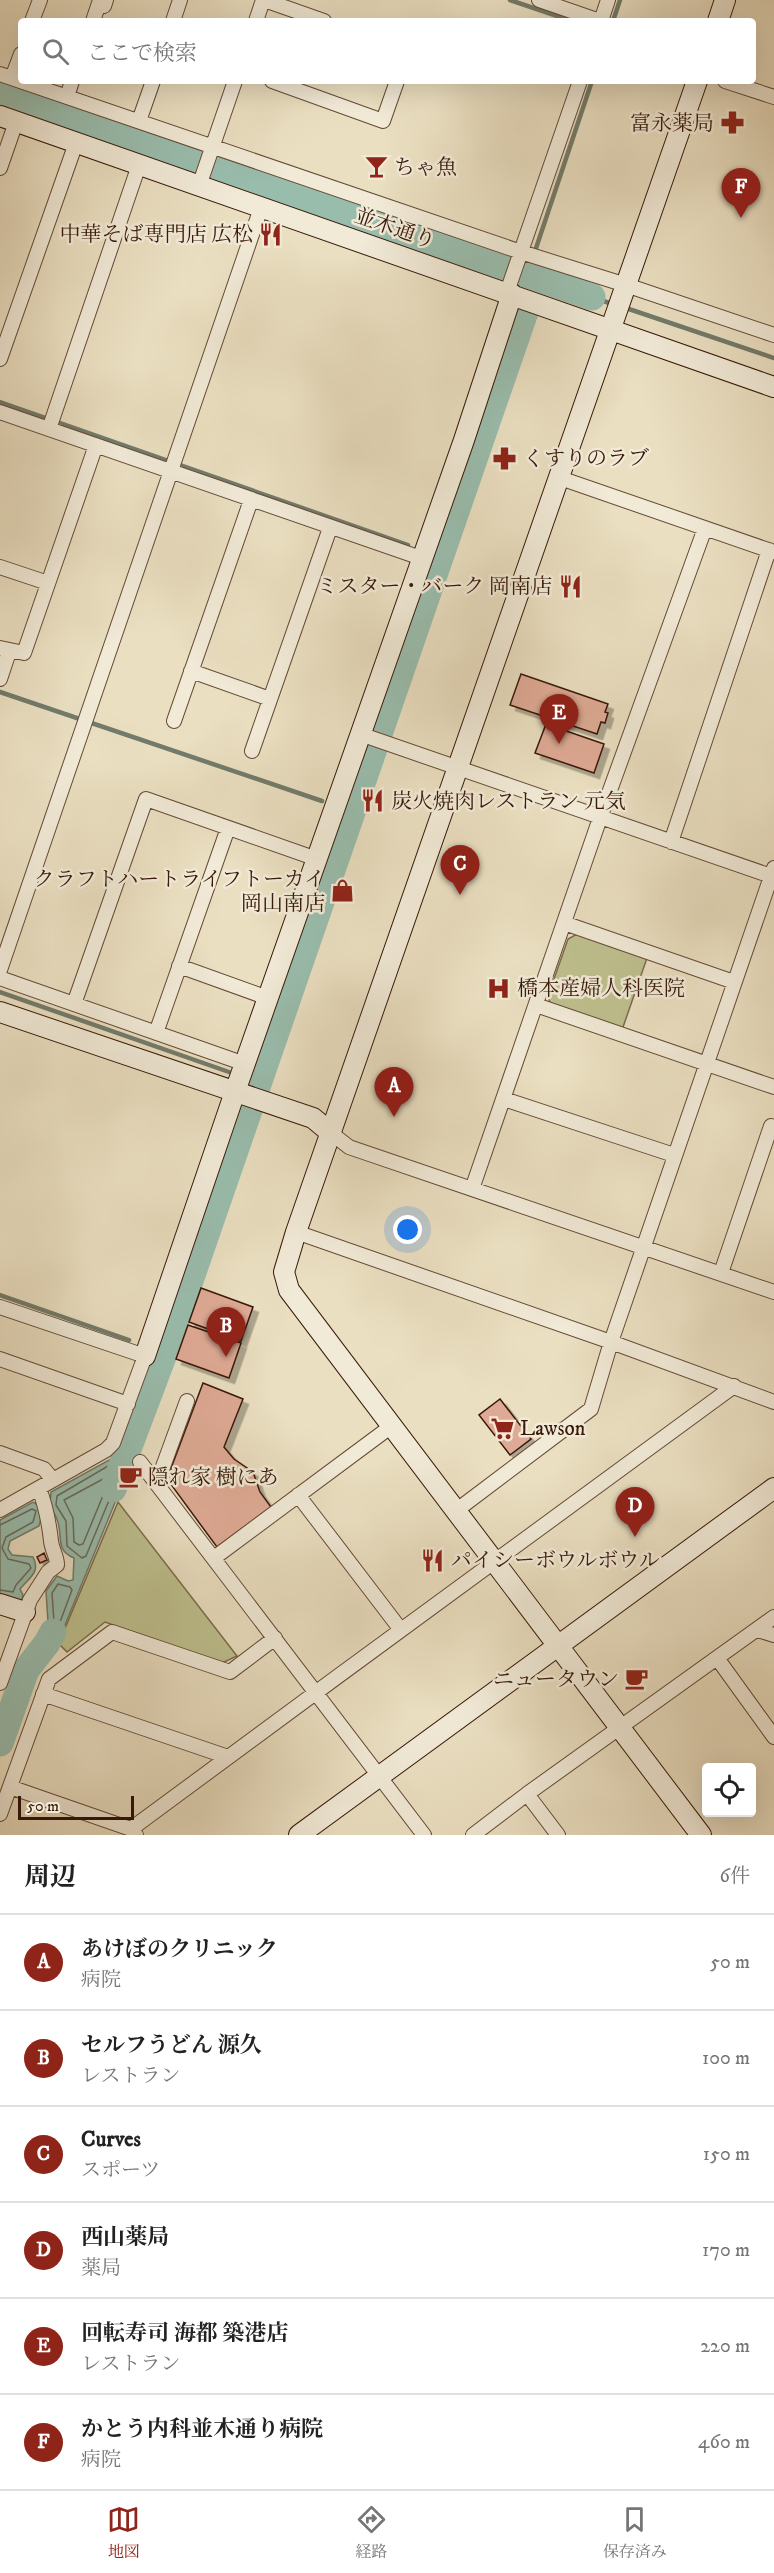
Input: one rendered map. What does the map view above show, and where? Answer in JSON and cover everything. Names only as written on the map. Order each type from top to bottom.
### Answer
[{"type":"street","points":[[33,18],[40,0]]},
{"type":"street","points":[[94,18],[99,3],[104,6],[106,0]]},
{"type":"street","points":[[174,18],[180,0]]},
{"type":"street","points":[[257,18],[263,0],[315,18]]},
{"type":"street","points":[[539,0],[592,18]]},
{"type":"street","points":[[602,18],[608,0]]},
{"type":"street","points":[[719,18],[725,0]]},
{"type":"street","points":[[6,76],[18,58]]},
{"type":"street","points":[[29,84],[139,121],[211,150],[625,290],[774,336]]},
{"type":"street","points":[[67,97],[71,84]]},
{"type":"street","points":[[139,121],[152,84]]},
{"type":"street","points":[[201,180],[234,84]]},
{"type":"street","points":[[280,84],[383,121],[396,84]]},
{"type":"street","points":[[0,1510],[113,1443],[246,1095],[245,1064],[317,859],[372,738],[421,558],[464,440],[510,289],[526,256],[579,84]]},
{"type":"street","points":[[696,84],[284,1272],[289,1290],[701,1835]]},
{"type":"street","points":[[734,84],[774,98]]},
{"type":"street","points":[[0,168],[8,119]]},
{"type":"street","name":"並木通り","points":[[8,119],[139,165],[201,180],[261,208],[614,323],[774,387]]},
{"type":"street","points":[[0,359],[76,143]]},
{"type":"street","points":[[51,422],[139,165]]},
{"type":"street","points":[[0,970],[261,208]]},
{"type":"street","points":[[0,412],[51,422],[96,445],[173,465],[251,500],[421,558]]},
{"type":"street","points":[[0,679],[5,650],[24,653],[96,445]]},
{"type":"street","points":[[560,478],[772,551],[671,842]]},
{"type":"street","points":[[174,721],[251,500]]},
{"type":"street","points":[[252,752],[330,528]]},
{"type":"street","points":[[472,1189],[600,818],[705,528]]},
{"type":"street","points":[[0,567],[48,584]]},
{"type":"street","points":[[191,671],[270,699]]},
{"type":"street","points":[[372,738],[600,818],[773,874],[674,1155],[611,1342],[591,1409],[457,1510]]},
{"type":"street","points":[[74,1004],[146,799],[317,859]]},
{"type":"street","points":[[156,1033],[228,828]]},
{"type":"street","points":[[564,923],[734,982]]},
{"type":"street","points":[[180,966],[268,998]]},
{"type":"street","points":[[0,978],[245,1064]]},
{"type":"street","points":[[536,1005],[774,1087]]},
{"type":"street","points":[[0,1012],[314,1118],[349,1147],[774,1292]]},
{"type":"street","points":[[504,1099],[674,1155]]},
{"type":"street","points":[[721,1273],[773,1123]]},
{"type":"street","points":[[296,1232],[611,1342],[774,1402]]},
{"type":"street","points":[[0,1307],[145,1356]]},
{"type":"street","points":[[0,1359],[128,1404]]},
{"type":"street","points":[[10,1787],[134,1832],[314,1692],[496,1563],[734,1386]]},
{"type":"street","points":[[156,1483],[187,1401]]},
{"type":"street","points":[[214,1558],[393,1425]]},
{"type":"street","points":[[0,1453],[44,1469],[53,1480]]},
{"type":"street","points":[[140,1462],[424,1835]]},
{"type":"street","points":[[0,1681],[25,1612],[48,1572],[57,1565],[46,1507],[39,1488]]},
{"type":"street","points":[[299,1835],[774,1488]]},
{"type":"street","points":[[298,1495],[401,1630]]},
{"type":"street","points":[[0,1604],[25,1612]]},
{"type":"street","points":[[473,1835],[774,1617]]},
{"type":"street","points":[[758,1630],[774,1635]]},
{"type":"street","points":[[0,1814],[50,1679],[112,1632],[230,1672],[275,1638]]},
{"type":"street","points":[[717,1658],[774,1737]]},
{"type":"street","points":[[43,1694],[228,1757]]},
{"type":"street","points":[[527,1794],[558,1835]]},
{"type":"green space","points":[[577,934],[647,958],[622,1030],[551,1006],[548,996],[568,939]]},
{"type":"green space","points":[[118,1502],[237,1656],[222,1663],[105,1622],[67,1652],[57,1642],[66,1626]]},
{"type":"water","points":[[120,1445],[132,1461],[65,1625],[50,1652],[36,1663],[30,1658],[38,1648],[48,1622],[46,1591],[57,1576],[68,1581],[73,1580],[74,1558],[63,1549],[56,1516],[50,1508],[41,1518],[39,1526],[10,1541],[8,1549],[12,1555],[33,1557],[36,1567],[20,1589],[23,1595],[21,1603],[0,1595],[0,1520],[33,1502],[41,1507],[50,1503],[51,1492],[113,1458]]},
{"type":"building","points":[[521,674],[608,704],[605,723],[601,722],[597,734],[510,705]]},
{"type":"building","points":[[546,724],[604,744],[594,773],[535,753]]},
{"type":"building","points":[[201,1288],[253,1307],[241,1341],[189,1322]]},
{"type":"building","points":[[188,1325],[241,1343],[229,1378],[176,1359]]},
{"type":"building","points":[[203,1383],[243,1399],[224,1447],[234,1459],[253,1472],[260,1492],[271,1507],[217,1547],[167,1479]]},
{"type":"building","points":[[500,1399],[531,1439],[510,1455],[479,1415]]},
{"type":"building","points":[[44,1553],[47,1560],[40,1563],[37,1557]]},
{"type":"waterway","points":[[510,0],[563,18]]},
{"type":"waterway","points":[[614,18],[620,0]]},
{"type":"waterway","points":[[527,275],[591,84]]},
{"type":"waterway","points":[[0,93],[592,297]]},
{"type":"waterway","points":[[592,297],[615,305]]},
{"type":"waterway","points":[[623,307],[774,358]]},
{"type":"waterway","points":[[113,1489],[173,1330],[526,309]]},
{"type":"waterway","points":[[0,402],[408,545]]},
{"type":"waterway","points":[[432,553],[441,556]]},
{"type":"waterway","points":[[0,692],[322,801]]},
{"type":"waterway","points":[[347,810],[352,812]]},
{"type":"waterway","points":[[0,992],[229,1072]]},
{"type":"waterway","points":[[254,1080],[258,1082]]},
{"type":"waterway","points":[[0,1295],[129,1340]]},
{"type":"waterway","points":[[161,1351],[165,1352]]},
{"type":"waterway","points":[[0,1743],[26,1670],[53,1632]]},
{"type":"place","name":"富永薬局","points":[[732,123]]},
{"type":"place","name":"ちゃ魚","points":[[376,167]]},
{"type":"place","name":"かとう内科並木通り病院","points":[[741,218]]},
{"type":"place","name":"中華そば専門店 広松","points":[[271,234]]},
{"type":"place","name":"くすりのラブ","points":[[505,458]]},
{"type":"place","name":"ミスター・バーク 岡南店","points":[[570,586]]},
{"type":"place","name":"回転寿司 海都 築港店","points":[[559,744]]},
{"type":"place","name":"炭火焼肉レストラン 元気","points":[[373,801]]},
{"type":"place","name":"クラフトハートライフトーカイ 岡山南店","points":[[343,891]]},
{"type":"place","name":"Curves","points":[[460,895]]},
{"type":"place","name":"橋本産婦人科医院","points":[[499,988]]},
{"type":"place","name":"あけぼのクリニック","points":[[394,1117]]},
{"type":"place","name":"セルフうどん 源久","points":[[226,1357]]},
{"type":"place","name":"Lawson","points":[[502,1428]]},
{"type":"place","name":"隠れ家 樹にあ","points":[[130,1477]]},
{"type":"place","name":"西山薬局","points":[[635,1537]]},
{"type":"place","name":"パイシーボウルボウル","points":[[433,1560]]},
{"type":"place","name":"ニュータウン","points":[[637,1679]]}]
